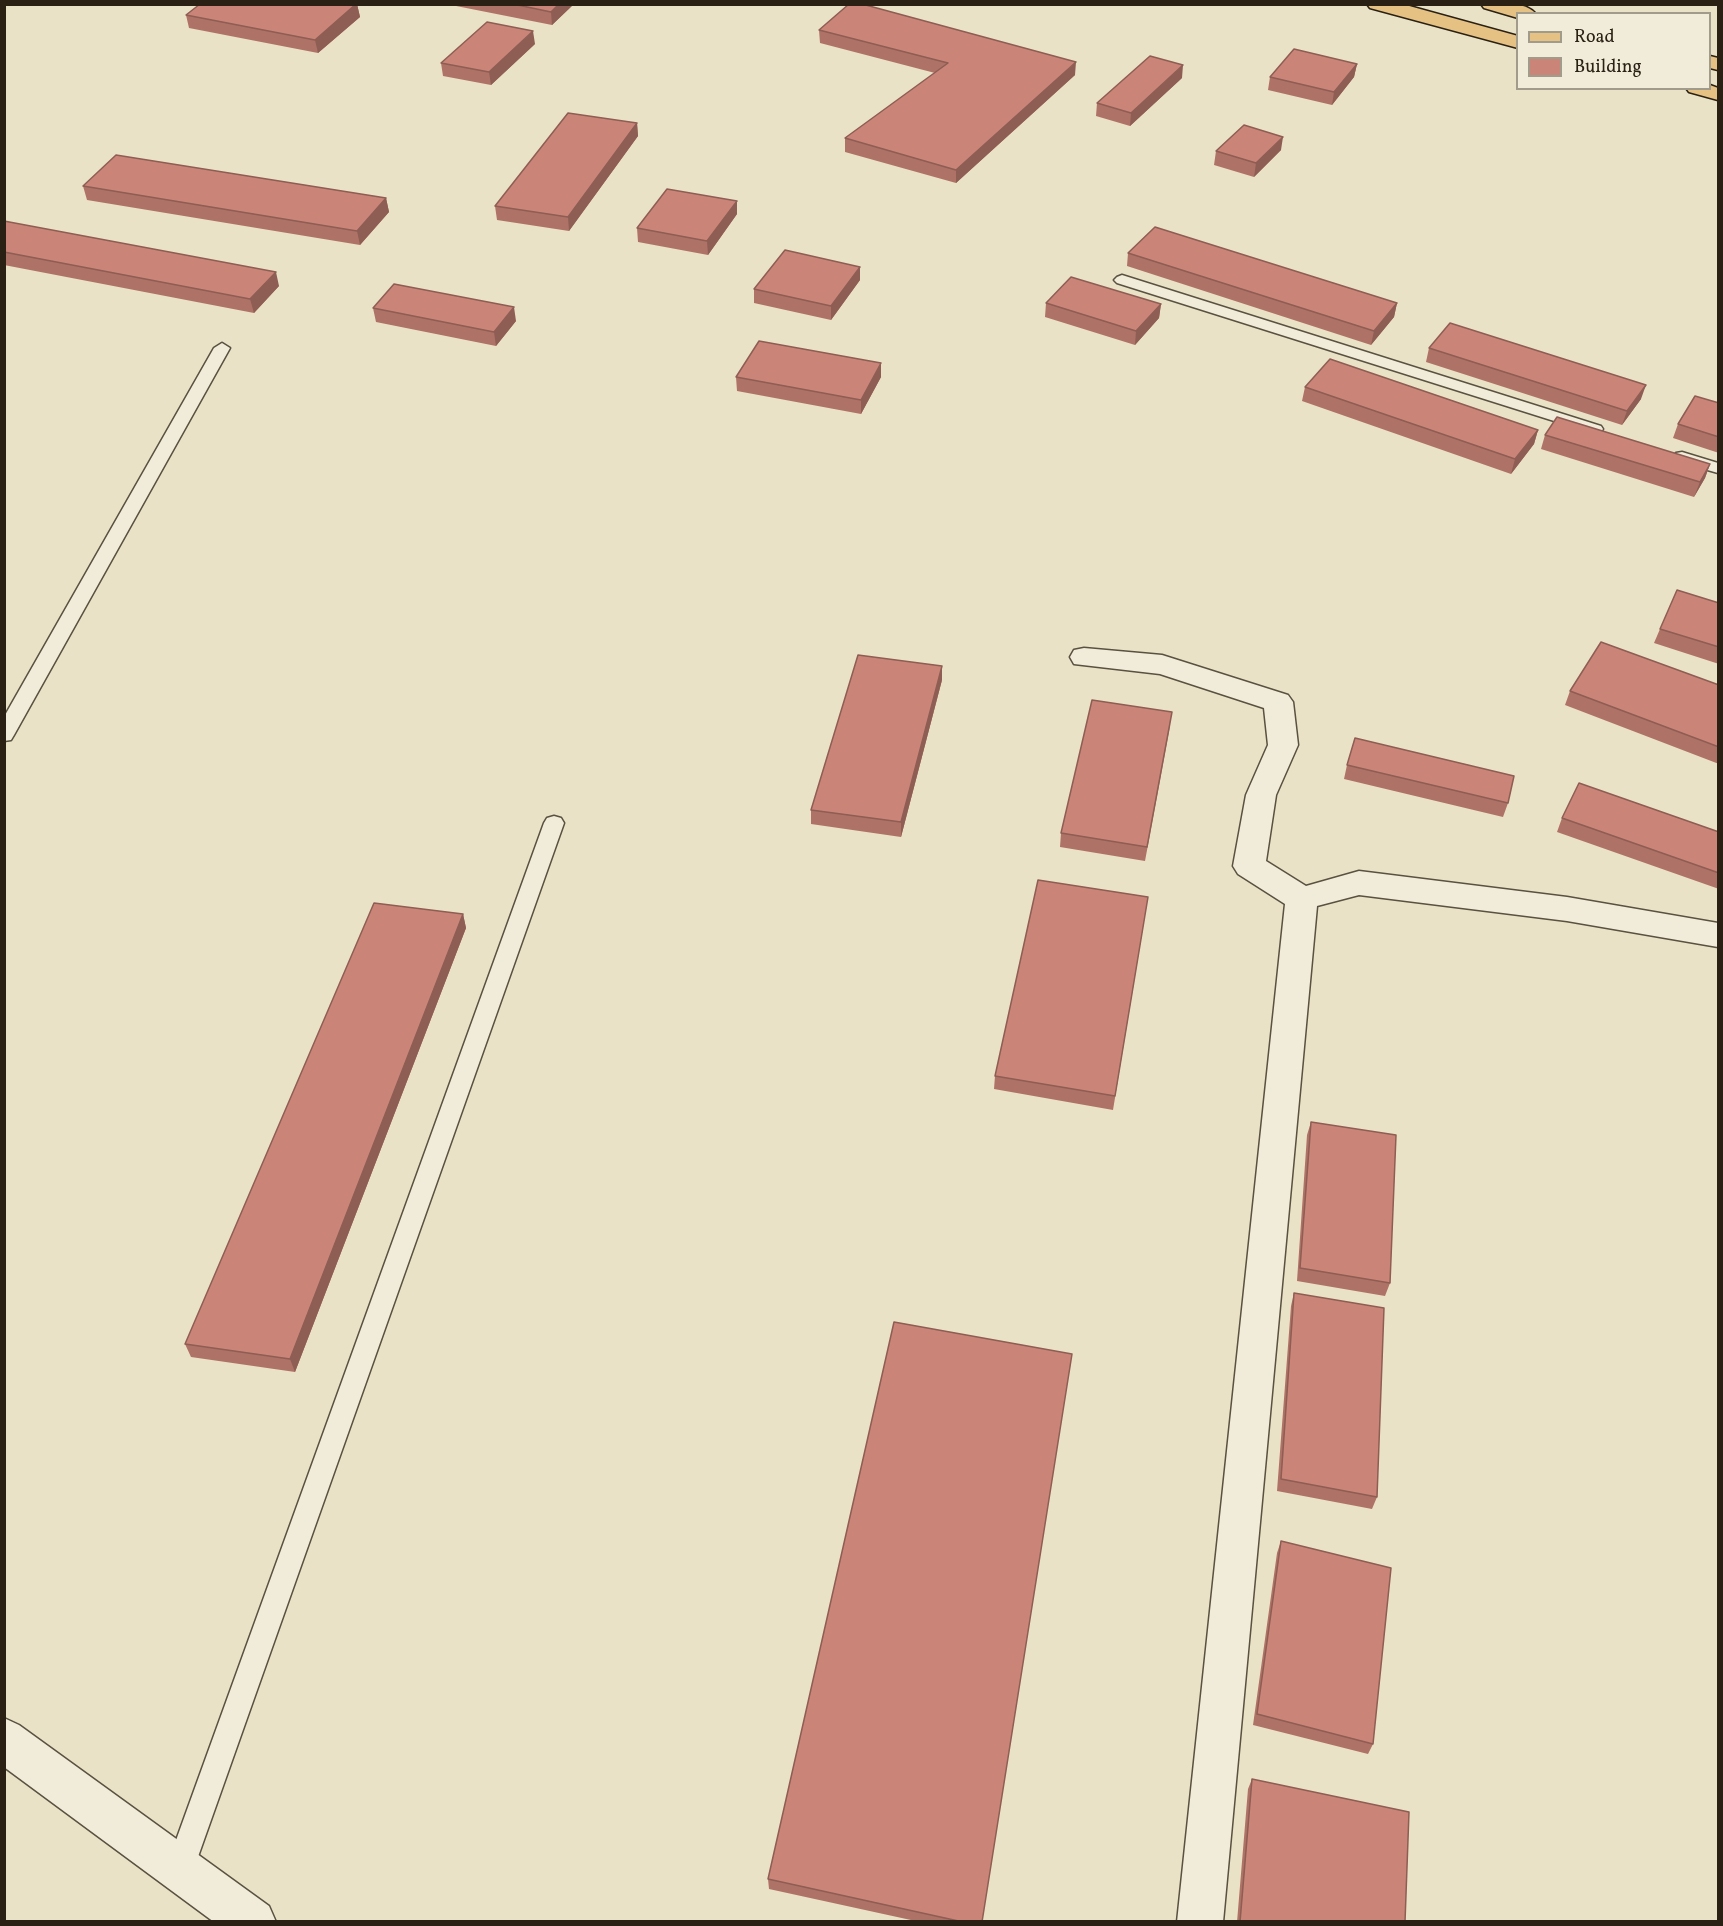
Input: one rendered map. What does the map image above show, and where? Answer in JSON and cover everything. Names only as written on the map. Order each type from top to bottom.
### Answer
[{"type":"main road","points":[[1377,4],[1516,41]]},
{"type":"main road","points":[[1491,4],[1519,12]]},
{"type":"main road","points":[[1704,90],[1719,94]]},
{"type":"street","points":[[1084,657],[1162,664],[1278,702],[1283,745],[1261,795],[1249,866],[1302,899],[1359,883],[1567,909],[1719,936]]},
{"type":"street","points":[[1200,1922],[1302,899]]},
{"type":"street","points":[[4,1740],[253,1922]]},
{"type":"lane","points":[[1122,280],[1606,433]]},
{"type":"lane","points":[[4,735],[222,348]]},
{"type":"lane","points":[[1662,450],[1719,468]]},
{"type":"lane","points":[[180,1869],[554,823]]},
{"type":"building","points":[[200,4],[356,4],[315,40],[186,15]]},
{"type":"building","points":[[513,4],[559,4],[551,12]]},
{"type":"building","points":[[849,4],[862,4],[1076,62],[956,170],[845,138],[948,63],[819,30]]},
{"type":"building","points":[[487,22],[533,31],[489,72],[441,63]]},
{"type":"building","points":[[1294,49],[1357,64],[1334,92],[1270,77]]},
{"type":"building","points":[[1150,56],[1183,65],[1131,113],[1097,103]]},
{"type":"building","points":[[568,113],[637,123],[568,217],[495,206]]},
{"type":"building","points":[[1244,125],[1283,137],[1256,163],[1216,151]]},
{"type":"building","points":[[116,155],[386,198],[357,231],[83,186]]},
{"type":"building","points":[[667,189],[737,201],[707,241],[637,228]]},
{"type":"building","points":[[4,221],[276,272],[250,299],[4,252]]},
{"type":"building","points":[[1155,227],[1397,303],[1374,331],[1128,253]]},
{"type":"building","points":[[785,250],[860,267],[831,306],[754,289]]},
{"type":"building","points":[[1071,277],[1161,304],[1136,331],[1046,303]]},
{"type":"building","points":[[394,284],[514,307],[494,332],[373,308]]},
{"type":"building","points":[[1450,323],[1646,385],[1627,411],[1429,348]]},
{"type":"building","points":[[759,341],[881,363],[861,400],[736,377]]},
{"type":"building","points":[[1330,359],[1538,430],[1515,459],[1305,387]]},
{"type":"building","points":[[1695,396],[1719,403],[1719,437],[1678,424]]},
{"type":"building","points":[[1557,417],[1710,464],[1700,482],[1545,435]]},
{"type":"building","points":[[1677,590],[1719,603],[1719,647],[1660,629]]},
{"type":"building","points":[[1601,642],[1719,685],[1719,747],[1570,691]]},
{"type":"building","points":[[858,655],[942,666],[901,822],[811,810]]},
{"type":"building","points":[[1092,700],[1172,712],[1147,847],[1061,833]]},
{"type":"building","points":[[1355,738],[1514,776],[1508,803],[1347,765]]},
{"type":"building","points":[[1579,783],[1719,832],[1719,873],[1562,818]]},
{"type":"building","points":[[1038,880],[1148,897],[1115,1096],[995,1076]]},
{"type":"building","points":[[374,903],[463,914],[290,1359],[185,1344]]},
{"type":"building","points":[[1311,1122],[1396,1135],[1390,1283],[1300,1268]]},
{"type":"building","points":[[1294,1293],[1384,1308],[1377,1497],[1281,1479]]},
{"type":"building","points":[[894,1322],[1072,1354],[982,1922],[963,1922],[768,1879]]},
{"type":"building","points":[[1281,1541],[1391,1568],[1373,1744],[1257,1714]]},
{"type":"building","points":[[1252,1779],[1409,1812],[1405,1922],[1240,1922]]}]
